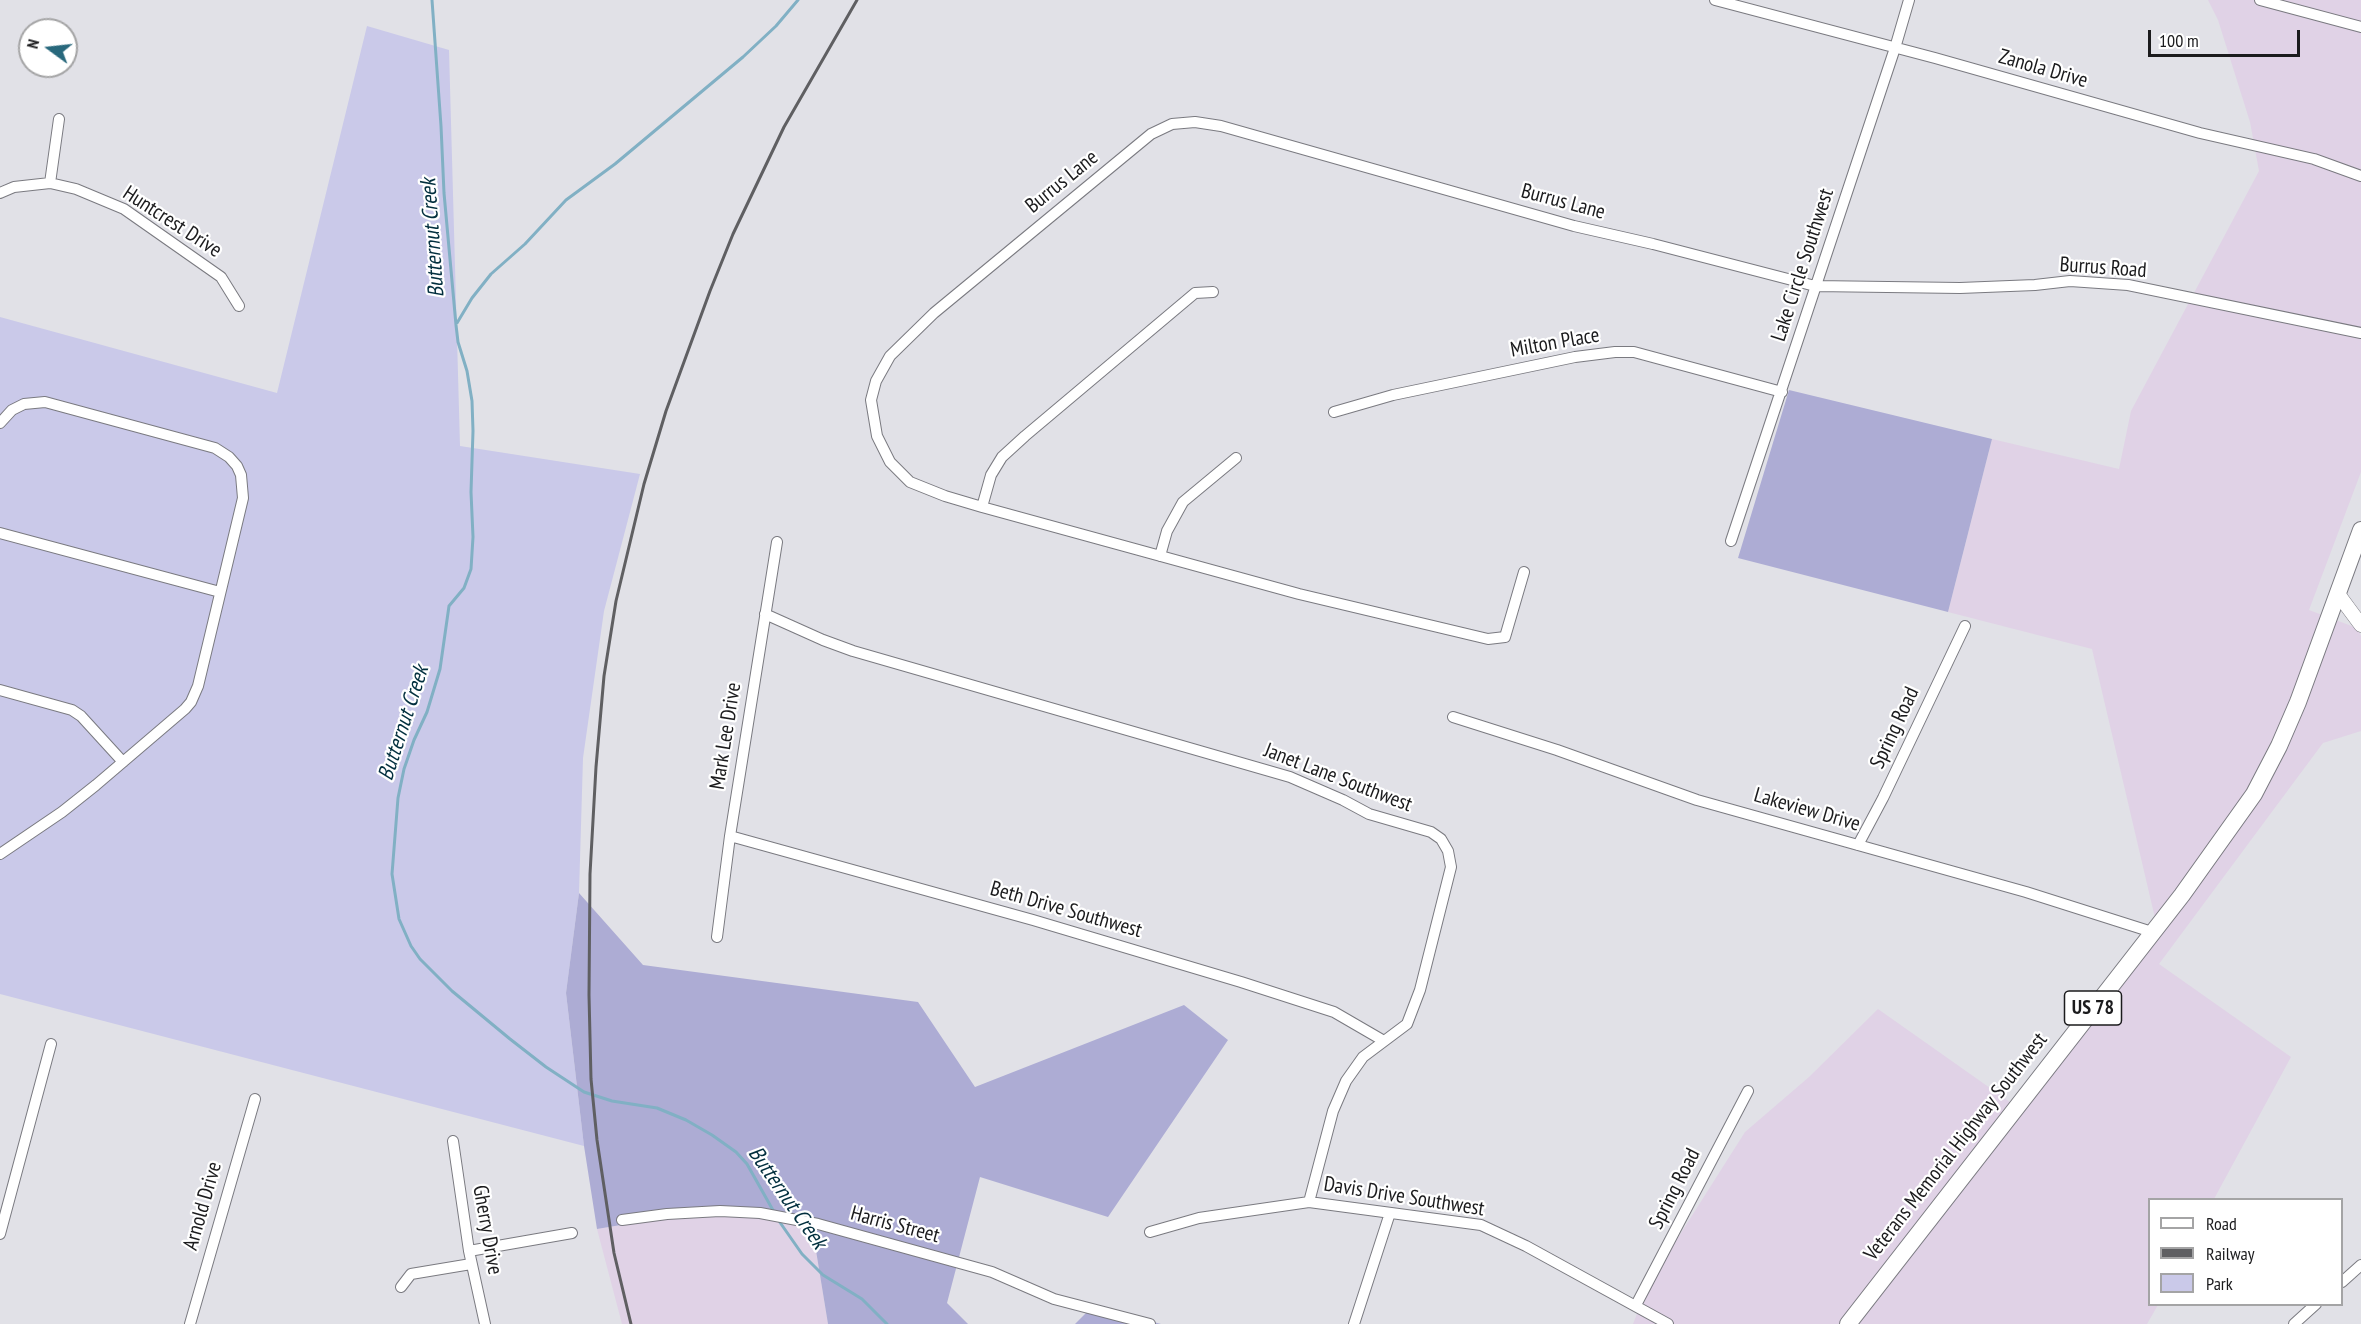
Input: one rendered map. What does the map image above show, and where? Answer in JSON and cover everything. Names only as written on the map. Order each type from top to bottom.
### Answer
[{"type":"main road","name":"Veterans Memorial Highway Southwest","points":[[1848,1324],[2218,847],[2254,794],[2289,723],[2361,531]]},
{"type":"street","name":"Zanola Drive","points":[[1714,0],[2200,133],[2314,159],[2361,176]]},
{"type":"street","name":"Lake Circle Southwest","points":[[1731,541],[1782,392],[1909,0]]},
{"type":"street","points":[[2260,0],[2361,27]]},
{"type":"street","points":[[50,183],[58,119]]},
{"type":"street","name":"Burrus Lane","points":[[1524,572],[1505,637],[1488,639],[1299,594],[982,507],[910,482],[890,462],[877,436],[871,400],[876,381],[890,356],[934,313],[1151,134],[1172,124],[1195,122],[1221,126],[1574,226],[1815,286],[1838,286]]},
{"type":"street","name":"Huntcrest Drive","points":[[0,193],[14,187],[50,183],[76,189],[124,209],[221,277],[239,306]]},
{"type":"street","name":"Burrus Road","points":[[1838,286],[1960,288],[2035,285],[2070,280],[2128,285],[2361,333]]},
{"type":"street","points":[[982,507],[991,475],[1002,457],[1195,293],[1213,292]]},
{"type":"street","name":"Milton Place","points":[[1334,412],[1393,395],[1575,357],[1615,351],[1634,352],[1782,392]]},
{"type":"street","points":[[0,423],[12,410],[24,404],[45,402],[215,448],[229,457],[241,475],[243,498],[198,686],[191,702],[62,812],[0,854]]},
{"type":"street","points":[[1160,556],[1167,531],[1184,502],[1236,458]]},
{"type":"street","points":[[0,534],[220,592]]},
{"type":"street","name":"Mark Lee Drive","points":[[717,937],[730,836],[777,542]]},
{"type":"street","points":[[2338,594],[2361,625]]},
{"type":"street","name":"Janet Lane Southwest","points":[[765,614],[854,651],[1290,777],[1369,814],[1431,832],[1441,839],[1448,851],[1451,867],[1420,990],[1407,1024],[1363,1057],[1346,1081],[1333,1111],[1309,1202]]},
{"type":"street","name":"Spring Road","points":[[1858,845],[1883,798],[1965,626]]},
{"type":"street","points":[[0,690],[72,710],[81,716],[123,762]]},
{"type":"street","name":"Lakeview Drive","points":[[1453,717],[1557,750],[1696,800],[2026,892],[2152,932]]},
{"type":"street","name":"Beth Drive Southwest","points":[[730,836],[1033,920],[1241,982],[1334,1012],[1384,1041]]},
{"type":"street","points":[[0,1234],[51,1044]]},
{"type":"street","name":"Spring Road","points":[[1636,1305],[1748,1091]]},
{"type":"street","name":"Arnold Drive","points":[[190,1324],[255,1099]]},
{"type":"street","name":"Gherry Drive","points":[[453,1141],[471,1263],[485,1324]]},
{"type":"street","name":"Davis Drive Southwest","points":[[1150,1232],[1199,1218],[1309,1202],[1481,1225],[1526,1246],[1668,1324]]},
{"type":"street","name":"Harris Street","points":[[622,1220],[666,1214],[720,1211],[760,1213],[818,1224],[992,1272],[1054,1299],[1150,1324]]},
{"type":"street","points":[[1354,1324],[1390,1213]]},
{"type":"street","points":[[469,1251],[573,1233]]},
{"type":"street","points":[[401,1287],[411,1274],[471,1263]]},
{"type":"street","points":[[2343,1281],[2361,1266]]},
{"type":"street","points":[[2294,1324],[2315,1306]]},
{"type":"shaded area","points":[[2208,0],[2361,0],[2361,472],[2309,610],[2357,628],[2361,636],[2361,731],[2323,743],[2159,964],[2291,1057],[2215,1198],[2148,1198],[2148,1306],[2157,1306],[2147,1324],[1633,1324],[1648,1285],[1745,1132],[1809,1077],[1878,1009],[2017,1107],[2155,918],[2092,649],[1948,612],[1992,439],[2119,469],[2131,411],[2259,171],[2250,122],[2218,20]]},
{"type":"shaded area","points":[[1789,390],[1992,439],[1948,612],[1738,558]]},
{"type":"shaded area","points":[[579,893],[643,965],[918,1002],[975,1087],[1184,1005],[1228,1040],[1108,1217],[980,1177],[947,1303],[968,1324],[828,1324],[811,1220],[686,1214],[597,1229],[584,1146],[566,993]]},
{"type":"shaded area","points":[[686,1214],[811,1220],[828,1324],[622,1324],[597,1229]]},
{"type":"shaded area","points":[[1093,1306],[1161,1324],[1075,1324]]},
{"type":"green space","points":[[367,26],[449,50],[460,446],[640,474],[604,611],[583,758],[579,893],[566,993],[584,1146],[0,994],[0,317],[277,393]]},
{"type":"waterway","name":"Butternut Creek","points":[[432,0],[444,193],[456,325],[472,401],[473,537],[471,569],[464,588],[449,606],[440,669],[427,712],[404,769],[398,798],[392,874],[399,919],[411,946],[420,959],[452,991],[510,1039],[546,1067],[584,1092],[612,1101],[657,1108],[686,1120],[712,1135],[736,1152],[747,1164],[774,1212]]},
{"type":"waterway","points":[[457,323],[472,298],[491,274],[525,244],[566,200],[615,164],[743,57],[776,26],[798,0]]},
{"type":"waterway","name":"Butternut Creek","points":[[779,1221],[802,1254],[823,1275],[862,1299],[887,1324]]},
{"type":"railway","points":[[631,1324],[614,1253],[597,1140],[591,1079],[589,995],[590,874],[596,767],[604,676],[616,601],[644,484],[666,411],[710,291],[733,234],[784,127],[857,0]]}]
